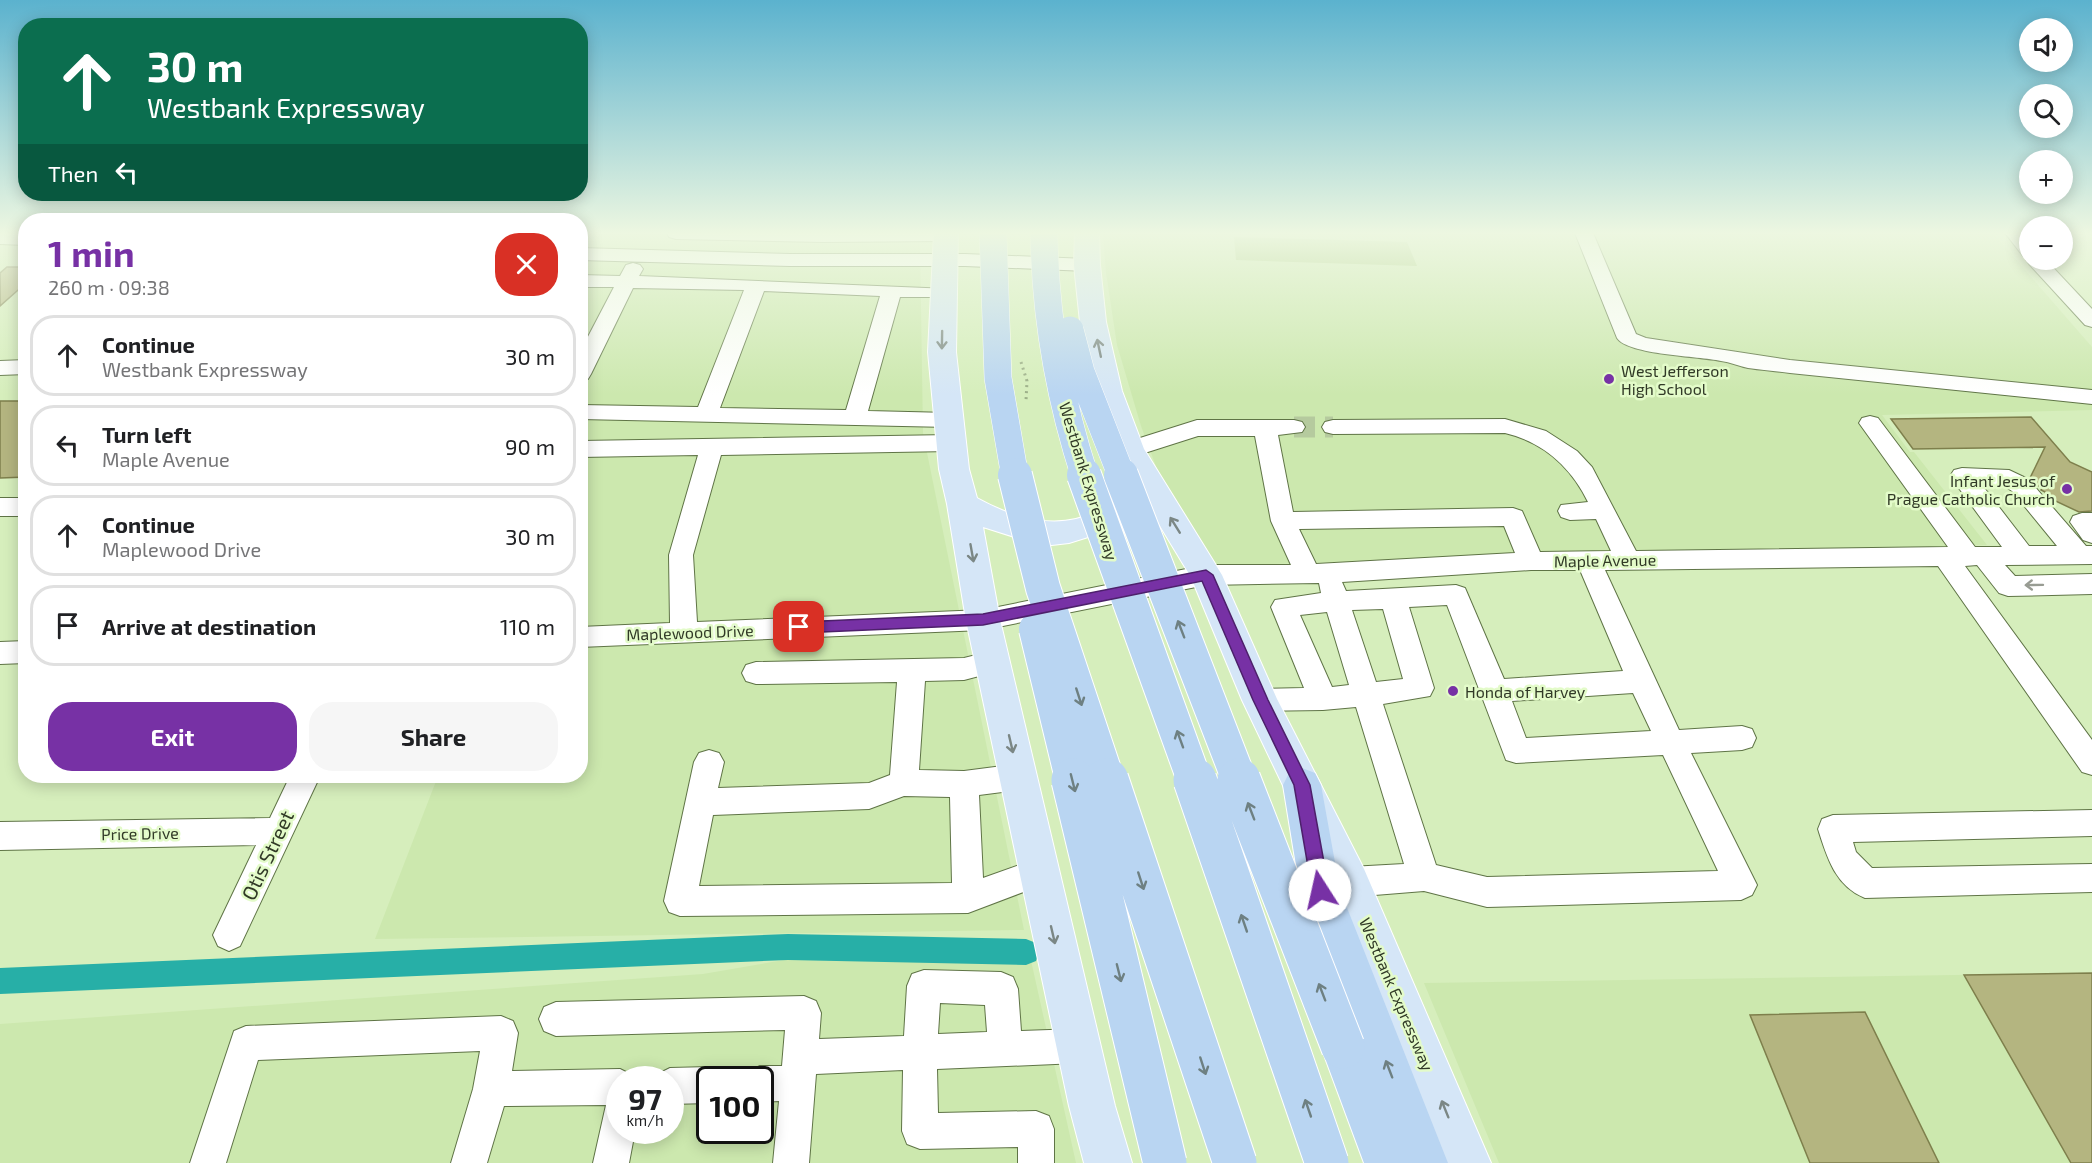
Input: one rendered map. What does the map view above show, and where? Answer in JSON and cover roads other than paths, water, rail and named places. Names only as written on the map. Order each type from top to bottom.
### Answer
[{"type":"highway","points":[[994,287],[998,378],[1011,459],[1043,588],[1235,1163]]},
{"type":"highway","name":"Westbank Expressway","points":[[1045,287],[1063,396],[1096,516],[1190,768],[1327,1163]]},
{"type":"highway","points":[[1045,294],[1068,321],[1081,372],[1388,1163]]},
{"type":"highway","points":[[1011,459],[1013,533],[1165,1163]]},
{"type":"highway","points":[[1302,785],[1320,890],[1424,1163]]},
{"type":"main road","points":[[944,287],[942,352],[954,469],[963,504],[992,662],[1078,1046],[1108,1163]]},
{"type":"main road","name":"Westbank Expressway","points":[[1089,287],[1093,321],[1108,391],[1135,459],[1206,575],[1260,700],[1350,882],[1467,1163]]},
{"type":"main road","points":[[963,504],[986,517],[1043,534],[1069,531],[1109,519],[1126,503],[1135,459]]},
{"type":"street","points":[[588,358],[624,287]]},
{"type":"street","points":[[705,414],[755,287]]},
{"type":"street","points":[[810,287],[892,291],[897,287]]},
{"type":"street","points":[[1606,287],[1627,338],[1658,348],[1721,354],[1744,360],[1846,373],[2092,397]]},
{"type":"street","points":[[2061,287],[2092,321]]},
{"type":"street","points":[[855,417],[892,291]]},
{"type":"street","points":[[0,368],[18,367]]},
{"type":"street","points":[[588,412],[855,417],[950,431]]},
{"type":"street","points":[[1870,423],[1966,557],[2092,763]]},
{"type":"street","points":[[1333,427],[1505,426],[1515,428],[1555,446],[1574,460],[1585,474],[1628,560]]},
{"type":"street","points":[[1135,459],[1197,428],[1294,428]]},
{"type":"street","points":[[1265,428],[1283,521],[1336,601],[1424,877]]},
{"type":"street","points":[[588,448],[712,447],[950,431]]},
{"type":"street","points":[[684,632],[681,555],[712,447]]},
{"type":"street","points":[[2022,556],[1962,476],[2009,478],[2020,485],[2086,555]]},
{"type":"street","points":[[0,507],[18,507]]},
{"type":"street","points":[[1570,511],[1604,510]]},
{"type":"street","points":[[1283,521],[1513,518],[1531,561]]},
{"type":"street","points":[[2092,522],[2082,522],[2092,534]]},
{"type":"street","name":"Maple Avenue","points":[[1120,593],[1206,575],[1318,573],[1531,561],[2086,555]]},
{"type":"street","points":[[1966,557],[2008,586],[2092,584]]},
{"type":"street","points":[[1350,882],[1424,877],[1487,892],[1741,885],[1641,681],[1588,560]]},
{"type":"street","name":"Maplewood Drive","points":[[588,637],[983,620],[1120,593]]},
{"type":"street","points":[[1323,699],[1284,607],[1336,601],[1456,595],[1495,691],[1516,751],[1742,738]]},
{"type":"street","points":[[1260,700],[1323,699],[1420,688],[1393,598]]},
{"type":"street","points":[[0,653],[18,652]]},
{"type":"street","points":[[756,673],[964,669],[992,662]]},
{"type":"street","points":[[904,783],[912,671]]},
{"type":"street","points":[[1495,691],[1641,681]]},
{"type":"street","points":[[709,762],[680,901],[968,898],[1040,872]]},
{"type":"street","points":[[701,802],[869,796],[904,783],[964,784],[1018,777]]},
{"type":"street","name":"Otis Street","points":[[229,935],[302,783]]},
{"type":"street","points":[[964,784],[968,898]]},
{"type":"street","points":[[2092,823],[1833,829],[1843,860],[1865,883],[2092,878]]},
{"type":"street","name":"Price Drive","points":[[0,836],[279,831]]},
{"type":"street","points":[[1005,1049],[1002,989],[924,986],[920,1052],[920,1131],[1036,1129],[1036,1163]]},
{"type":"street","points":[[556,1019],[804,1013],[791,1163]]},
{"type":"street","points":[[208,1163],[246,1043],[501,1033],[491,1089],[469,1163]]},
{"type":"street","points":[[774,1079],[799,1070],[920,1052],[1078,1046]]},
{"type":"street","points":[[491,1089],[606,1087]]},
{"type":"street","points":[[611,1163],[614,1144]]},
{"type":"waterway","points":[[0,981],[788,947],[1026,952]]},
{"type":"tunnel","points":[[1294,427],[1333,427]]},
{"type":"place","name":"West Jefferson High School","points":[[1609,379]]},
{"type":"place","name":"Infant Jesus of Prague Catholic Church","points":[[2067,489]]},
{"type":"place","name":"Honda of Harvey","points":[[1453,691]]}]
